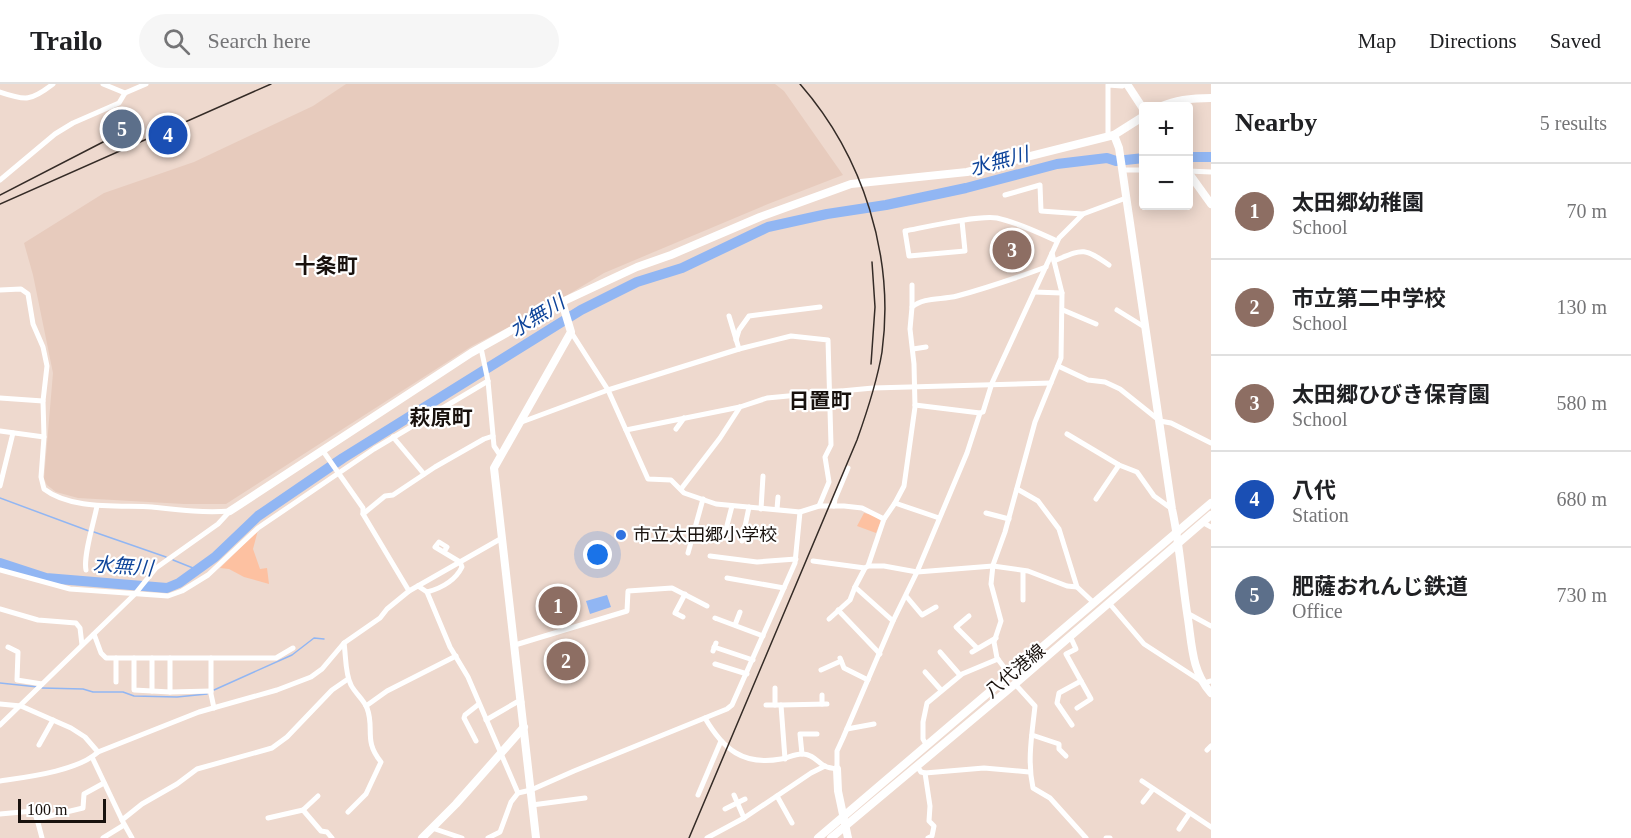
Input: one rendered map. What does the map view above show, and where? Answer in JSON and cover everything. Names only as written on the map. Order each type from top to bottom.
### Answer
[{"type":"main road","points":[[1126,84],[1139,104]]},
{"type":"main road","points":[[1193,178],[1211,204]]},
{"type":"street","points":[[0,92],[25,99],[33,98],[53,84]]},
{"type":"street","points":[[103,84],[125,93]]},
{"type":"street","points":[[0,180],[39,146],[73,123],[118,103],[125,93],[146,84]]},
{"type":"street","points":[[1126,84],[1122,86],[1106,84],[1111,135],[1119,148],[1177,533],[1192,655],[1200,678],[1207,682]]},
{"type":"street","points":[[1178,102],[1193,98],[1211,98]]},
{"type":"street","points":[[0,725],[136,593],[156,568],[218,524],[230,511],[326,454],[481,348],[562,302],[637,267],[770,213],[851,184],[967,172],[1111,135],[1139,118]]},
{"type":"street","points":[[1122,168],[1139,170]]},
{"type":"street","points":[[1193,171],[1211,172]]},
{"type":"street","points":[[1005,195],[1043,184],[1041,211],[1083,214]]},
{"type":"street","points":[[849,838],[838,791],[837,751],[893,621],[917,572],[967,453],[992,383],[1057,241],[1083,214],[1126,198]]},
{"type":"street","points":[[962,221],[965,251],[909,256],[905,231],[962,221],[994,218],[1031,228],[1057,241]]},
{"type":"street","points":[[1054,261],[1080,250],[1090,253],[1109,265]]},
{"type":"street","points":[[1010,675],[998,659],[994,642],[1001,621],[991,584],[993,566],[1009,519],[1035,422],[1058,366],[1062,348],[1062,293],[1052,253]]},
{"type":"street","points":[[912,307],[919,301],[955,296],[1046,267]]},
{"type":"street","points":[[829,619],[850,600],[867,567],[884,519],[904,486],[915,405],[910,319],[912,285]]},
{"type":"street","points":[[0,290],[21,289],[28,294],[33,324],[46,357],[41,477],[44,489],[52,495],[97,506],[151,507],[206,513],[230,511]]},
{"type":"street","points":[[1034,292],[1062,293]]},
{"type":"street","points":[[562,302],[570,329],[608,390],[648,478],[671,480],[684,493],[716,504],[800,512],[819,506],[862,508],[884,519]]},
{"type":"street","points":[[736,339],[739,330],[749,316],[820,307]]},
{"type":"street","points":[[1063,310],[1096,324]]},
{"type":"street","points":[[1118,310],[1146,328]]},
{"type":"street","points":[[729,316],[739,349]]},
{"type":"street","points":[[536,838],[494,468],[570,329]]},
{"type":"street","points":[[519,423],[608,390],[739,349],[791,336],[828,340],[831,445],[825,457],[829,482],[819,506]]},
{"type":"street","points":[[913,349],[926,347]]},
{"type":"street","points":[[481,348],[487,379],[494,446],[501,455]]},
{"type":"street","points":[[1058,366],[1088,380],[1105,382],[1120,389],[1160,421],[1171,423],[1211,443]]},
{"type":"street","points":[[0,570],[70,589],[168,596],[208,575],[258,528],[393,437],[487,379]]},
{"type":"street","points":[[626,430],[740,407],[767,398],[914,386],[1051,383]]},
{"type":"street","points":[[0,398],[44,401]]},
{"type":"street","points":[[915,405],[980,413]]},
{"type":"street","points":[[681,489],[720,438],[740,407]]},
{"type":"street","points":[[676,429],[684,418]]},
{"type":"street","points":[[0,431],[44,437]]},
{"type":"street","points":[[0,486],[13,433]]},
{"type":"street","points":[[1067,434],[1119,465],[1137,472],[1154,496],[1172,509]]},
{"type":"street","points":[[363,514],[385,496],[393,495],[424,474],[493,436]]},
{"type":"street","points":[[393,437],[424,474]]},
{"type":"street","points":[[326,454],[363,508],[363,514],[410,591]]},
{"type":"street","points":[[1095,498],[1119,465]]},
{"type":"street","points":[[834,506],[849,468]]},
{"type":"street","points":[[761,509],[763,476]]},
{"type":"street","points":[[1017,489],[1038,501],[1059,529],[1077,587],[1094,603]]},
{"type":"street","points":[[777,509],[778,497]]},
{"type":"street","points":[[688,553],[703,499]]},
{"type":"street","points":[[895,502],[939,518]]},
{"type":"street","name":"八代港線","points":[[818,838],[1211,503]]},
{"type":"street","points":[[86,570],[84,561],[97,506]]},
{"type":"street","points":[[724,537],[732,506]]},
{"type":"street","points":[[742,541],[749,507]]},
{"type":"street","points":[[488,838],[500,832],[511,802],[518,793],[531,790],[732,705],[795,559],[800,512]]},
{"type":"street","points":[[986,513],[1009,519]]},
{"type":"street","name":"八代港線","points":[[831,838],[1015,684],[1211,515]]},
{"type":"street","points":[[1202,522],[1211,527]]},
{"type":"street","points":[[0,781],[46,774],[92,758],[98,752],[149,730],[311,677],[322,669],[344,643],[380,618],[387,609],[410,591],[502,538]]},
{"type":"street","points":[[427,591],[437,589],[453,579],[462,567],[460,562],[444,552]]},
{"type":"street","points":[[710,556],[757,562],[795,559]]},
{"type":"street","points":[[813,561],[867,567],[884,566],[917,572],[993,566],[1023,571],[1067,586],[1077,587]]},
{"type":"street","points":[[1023,571],[1023,600]]},
{"type":"street","points":[[730,580],[784,588]]},
{"type":"street","points":[[418,586],[427,591],[468,677],[518,793]]},
{"type":"street","points":[[855,587],[893,621]]},
{"type":"street","points":[[515,645],[627,611],[628,591],[672,588],[707,606]]},
{"type":"street","points":[[683,617],[675,613],[685,594]]},
{"type":"street","points":[[906,596],[922,615],[936,607]]},
{"type":"street","points":[[1109,603],[1144,644],[1207,682],[1211,693]]},
{"type":"street","points":[[0,609],[38,620],[76,623],[80,628],[82,645]]},
{"type":"street","points":[[838,610],[880,654]]},
{"type":"street","points":[[735,625],[740,612]]},
{"type":"street","points":[[1187,613],[1211,626]]},
{"type":"street","points":[[951,632],[969,616]]},
{"type":"street","points":[[719,617],[763,636]]},
{"type":"street","points":[[956,627],[974,650],[996,638]]},
{"type":"street","points":[[94,634],[101,653],[106,658],[276,657],[293,648]]},
{"type":"street","points":[[1070,636],[1076,649],[1066,654],[1091,699],[1077,708]]},
{"type":"street","points":[[344,643],[348,679],[369,713],[370,742],[374,754],[381,762],[366,794],[348,812]]},
{"type":"street","points":[[8,647],[18,652],[17,680],[42,684]]},
{"type":"street","points":[[714,647],[735,652],[753,660]]},
{"type":"street","points":[[940,652],[960,675]]},
{"type":"street","points":[[366,706],[387,691],[456,656]]},
{"type":"street","points":[[116,658],[116,682]]},
{"type":"street","points":[[134,658],[134,690],[211,691]]},
{"type":"street","points":[[152,658],[152,691]]},
{"type":"street","points":[[170,658],[170,692]]},
{"type":"street","points":[[212,658],[211,691],[214,708]]},
{"type":"street","points":[[821,670],[840,659],[844,668],[868,680]]},
{"type":"street","points":[[927,746],[923,739],[927,703],[960,675],[998,659]]},
{"type":"street","points":[[715,664],[747,674]]},
{"type":"street","points":[[925,672],[941,690]]},
{"type":"street","points":[[104,838],[142,804],[177,784],[197,769],[272,748],[287,737],[332,690],[348,679]]},
{"type":"street","points":[[1069,723],[1057,703],[1059,693],[1080,681]]},
{"type":"street","points":[[1015,684],[1035,706],[1029,771],[1033,788],[1050,798],[1086,838]]},
{"type":"street","points":[[776,688],[785,759]]},
{"type":"street","points":[[766,705],[824,704],[822,695]]},
{"type":"street","points":[[486,720],[517,702],[522,702]]},
{"type":"street","points":[[0,704],[21,706],[53,720],[85,737],[98,752]]},
{"type":"street","points":[[476,741],[464,718],[479,704]]},
{"type":"street","points":[[705,718],[721,741],[739,756],[750,760],[785,759],[802,754],[814,758],[825,766],[837,769]]},
{"type":"street","points":[[39,745],[53,720]]},
{"type":"street","points":[[847,729],[874,724]]},
{"type":"street","points":[[422,838],[524,727]]},
{"type":"street","points":[[802,754],[800,734],[817,734]]},
{"type":"street","points":[[1032,735],[1059,744],[1059,749],[1066,756]]},
{"type":"street","points":[[699,795],[721,741]]},
{"type":"street","points":[[92,758],[132,838]]},
{"type":"street","points":[[707,838],[744,818],[825,766]]},
{"type":"street","points":[[917,766],[921,772],[925,773],[984,768],[1029,771]]},
{"type":"street","points":[[925,773],[930,806],[929,821],[934,826],[932,836],[928,838]]},
{"type":"street","points":[[1142,781],[1162,798],[1211,827]]},
{"type":"street","points":[[37,819],[83,808],[84,794],[104,783]]},
{"type":"street","points":[[1143,802],[1153,789]]},
{"type":"street","points":[[734,795],[744,818]]},
{"type":"street","points":[[268,818],[303,810],[318,796]]},
{"type":"street","points":[[777,796],[792,823]]},
{"type":"street","points":[[532,805],[585,798]]},
{"type":"street","points":[[725,809],[745,799]]},
{"type":"street","points":[[303,810],[321,831],[327,832],[332,838]]},
{"type":"street","points":[[0,814],[33,811],[42,838]]},
{"type":"street","points":[[1179,829],[1189,814]]},
{"type":"street","points":[[432,828],[462,838]]},
{"type":"street","points":[[500,832],[504,838]]},
{"type":"shaded area","points":[[346,84],[775,84],[784,91],[843,175],[604,273],[546,308],[472,346],[226,504],[78,498],[56,492],[47,485],[44,479],[53,373],[33,275],[24,243],[104,193],[194,162],[313,106]]},
{"type":"shaded area","points":[[864,513],[873,515],[881,521],[876,533],[857,526]]},
{"type":"shaded area","points":[[258,530],[253,549],[260,569],[267,568],[269,584],[244,577],[229,569],[220,568]]},
{"type":"water","points":[[607,595],[611,607],[590,614],[586,601]]},
{"type":"waterway","name":"水無川","points":[[1193,157],[1211,157]]},
{"type":"waterway","name":"水無川","points":[[0,563],[46,578],[167,588],[179,583],[215,557],[258,516],[343,458],[581,310],[637,282],[682,268],[768,227],[966,188],[1057,164],[1107,158],[1116,161],[1139,159]]},
{"type":"waterway","points":[[0,498],[89,531]]},
{"type":"waterway","points":[[94,532],[166,557]]},
{"type":"waterway","points":[[173,560],[198,570]]},
{"type":"waterway","points":[[214,690],[292,655],[314,638],[324,639]]},
{"type":"waterway","points":[[0,683],[38,687]]},
{"type":"waterway","points":[[42,688],[123,692],[134,696],[177,697],[207,694]]},
{"type":"railway","points":[[0,204],[271,84]]},
{"type":"railway","points":[[689,838],[857,440],[882,352],[885,316],[884,280],[870,209],[841,143],[822,112],[800,84]]},
{"type":"railway","points":[[0,195],[105,141]]},
{"type":"railway","points":[[871,364],[875,307],[872,262]]},
{"type":"place","name":"肥薩おれんじ鉄道","points":[[122,129]]},
{"type":"place","name":"八代","points":[[168,135]]},
{"type":"place","name":"太田郷ひびき保育園","points":[[1012,250]]},
{"type":"place","name":"市立太田郷小学校","points":[[621,535]]},
{"type":"place","name":"太田郷幼稚園","points":[[558,606]]},
{"type":"place","name":"市立第二中学校","points":[[566,661]]},
{"type":"district","name":"十条町","points":[[326,266]]},
{"type":"district","name":"日置町","points":[[820,401]]},
{"type":"district","name":"萩原町","points":[[441,418]]}]
